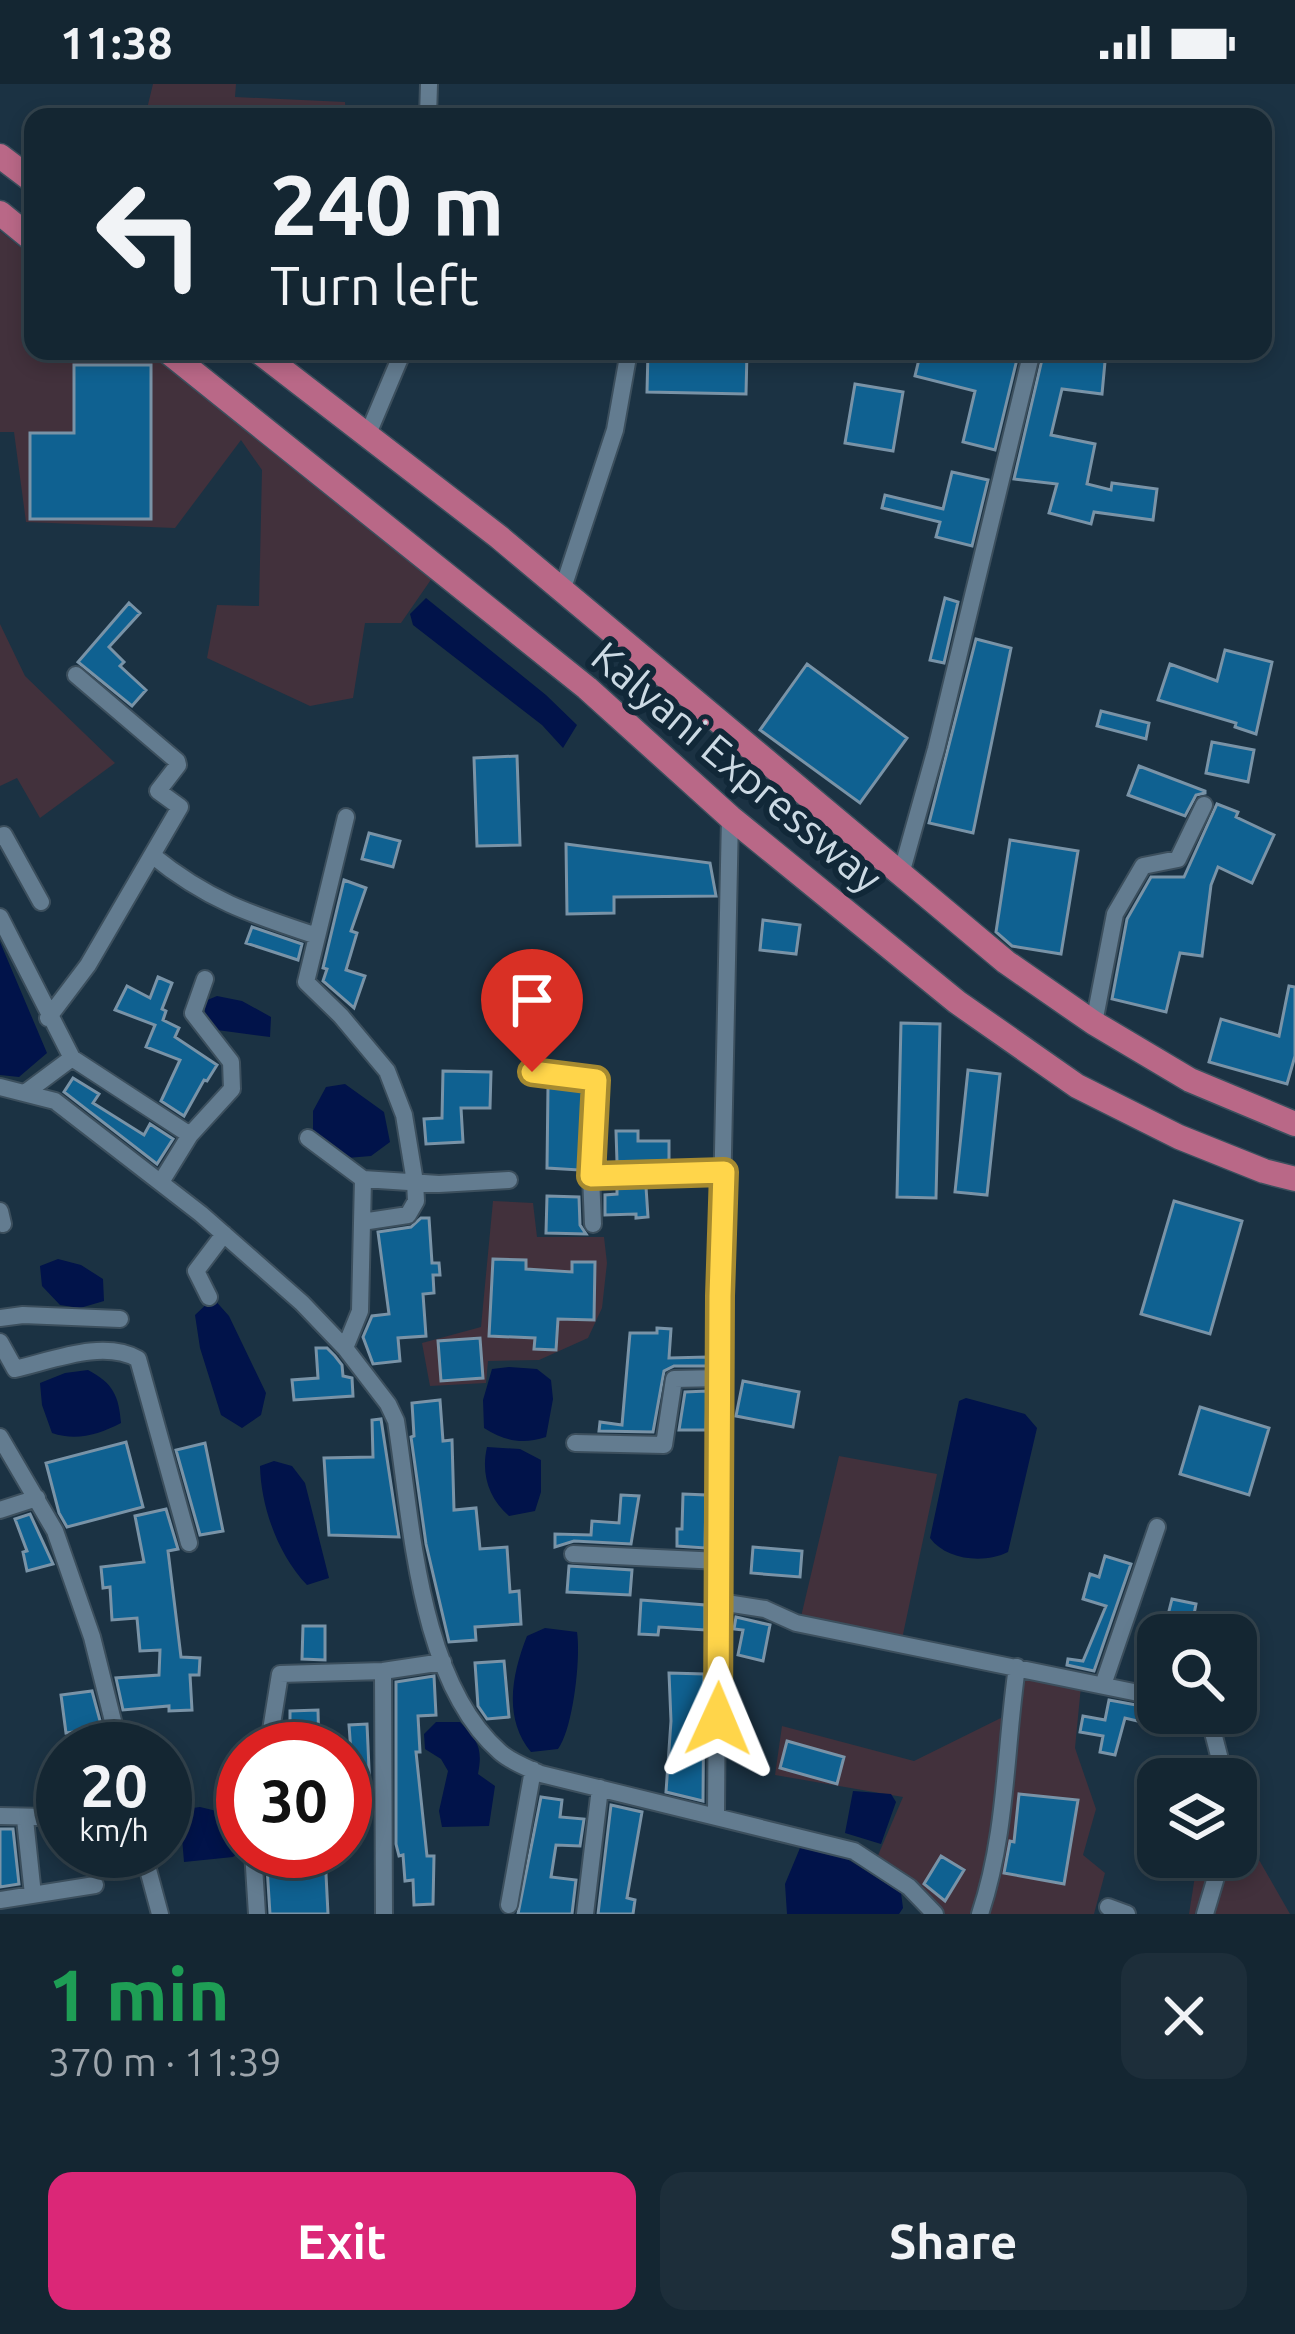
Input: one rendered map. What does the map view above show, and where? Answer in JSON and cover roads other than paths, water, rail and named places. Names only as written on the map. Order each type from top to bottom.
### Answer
[{"type":"highway","points":[[0,156],[24,174]]},
{"type":"highway","points":[[0,213],[24,233]]},
{"type":"highway","name":"Kalyani Expressway","points":[[178,360],[587,688],[730,817],[957,1002],[1077,1086],[1179,1137],[1295,1179]]},
{"type":"highway","name":"Kalyani Expressway","points":[[270,360],[562,591],[1006,962],[1094,1023],[1190,1080],[1295,1124]]},
{"type":"street","points":[[368,434],[399,360]]},
{"type":"street","points":[[562,591],[612,439],[627,360]]},
{"type":"street","points":[[901,874],[1030,360]]},
{"type":"street","points":[[48,1018],[88,965],[179,812],[178,804],[158,791],[178,763],[76,675]]},
{"type":"street","points":[[1094,1023],[1119,902],[1143,866],[1178,859],[1204,805]]},
{"type":"street","points":[[346,817],[305,982],[387,1071],[404,1115],[416,1201],[411,1213],[362,1222]]},
{"type":"street","points":[[716,1814],[730,817]]},
{"type":"street","points":[[0,837],[4,835],[41,902]]},
{"type":"street","points":[[152,855],[190,886],[242,911],[317,936]]},
{"type":"street","points":[[0,917],[72,1058],[190,1135]]},
{"type":"street","points":[[161,1183],[190,1135],[225,1100],[233,1082],[226,1054],[194,1018],[194,1006],[206,980]]},
{"type":"street","points":[[25,1093],[72,1058]]},
{"type":"street","points":[[532,1072],[596,1080],[593,1224]]},
{"type":"street","points":[[0,1087],[55,1101],[224,1234],[345,1348],[396,1421],[430,1627],[443,1662],[482,1732],[503,1755],[533,1770],[854,1851],[909,1887],[930,1912]]},
{"type":"street","points":[[308,1138],[363,1179],[509,1180]]},
{"type":"street","points":[[591,1176],[724,1172]]},
{"type":"street","points":[[345,1348],[360,1311],[363,1179]]},
{"type":"street","points":[[209,1297],[196,1271],[224,1234]]},
{"type":"street","points":[[0,1318],[121,1319]]},
{"type":"street","points":[[0,1342],[8,1374],[91,1353],[127,1353],[138,1359],[189,1544]]},
{"type":"street","points":[[575,1443],[664,1444],[674,1379],[720,1378]]},
{"type":"street","points":[[0,1437],[55,1531],[92,1637],[113,1722]]},
{"type":"street","points":[[0,1510],[37,1498]]},
{"type":"street","points":[[1103,1685],[1157,1527]]},
{"type":"street","points":[[573,1554],[720,1562]]},
{"type":"street","points":[[720,1602],[765,1609],[796,1623],[1137,1692]]},
{"type":"street","points":[[272,1722],[280,1674],[382,1671],[443,1662]]},
{"type":"street","points":[[980,1914],[1000,1829],[1005,1746],[1017,1667]]},
{"type":"street","points":[[382,1671],[384,1914]]},
{"type":"street","points":[[509,1905],[533,1770]]},
{"type":"street","points":[[585,1914],[600,1788]]},
{"type":"street","points":[[0,1816],[36,1817]]},
{"type":"street","points":[[25,1819],[33,1895]]},
{"type":"street","points":[[150,1878],[160,1914]]},
{"type":"street","points":[[255,1878],[257,1914]]},
{"type":"street","points":[[1205,1914],[1216,1878]]},
{"type":"street","points":[[0,1900],[95,1885]]},
{"type":"street","points":[[1108,1907],[1127,1914]]}]
